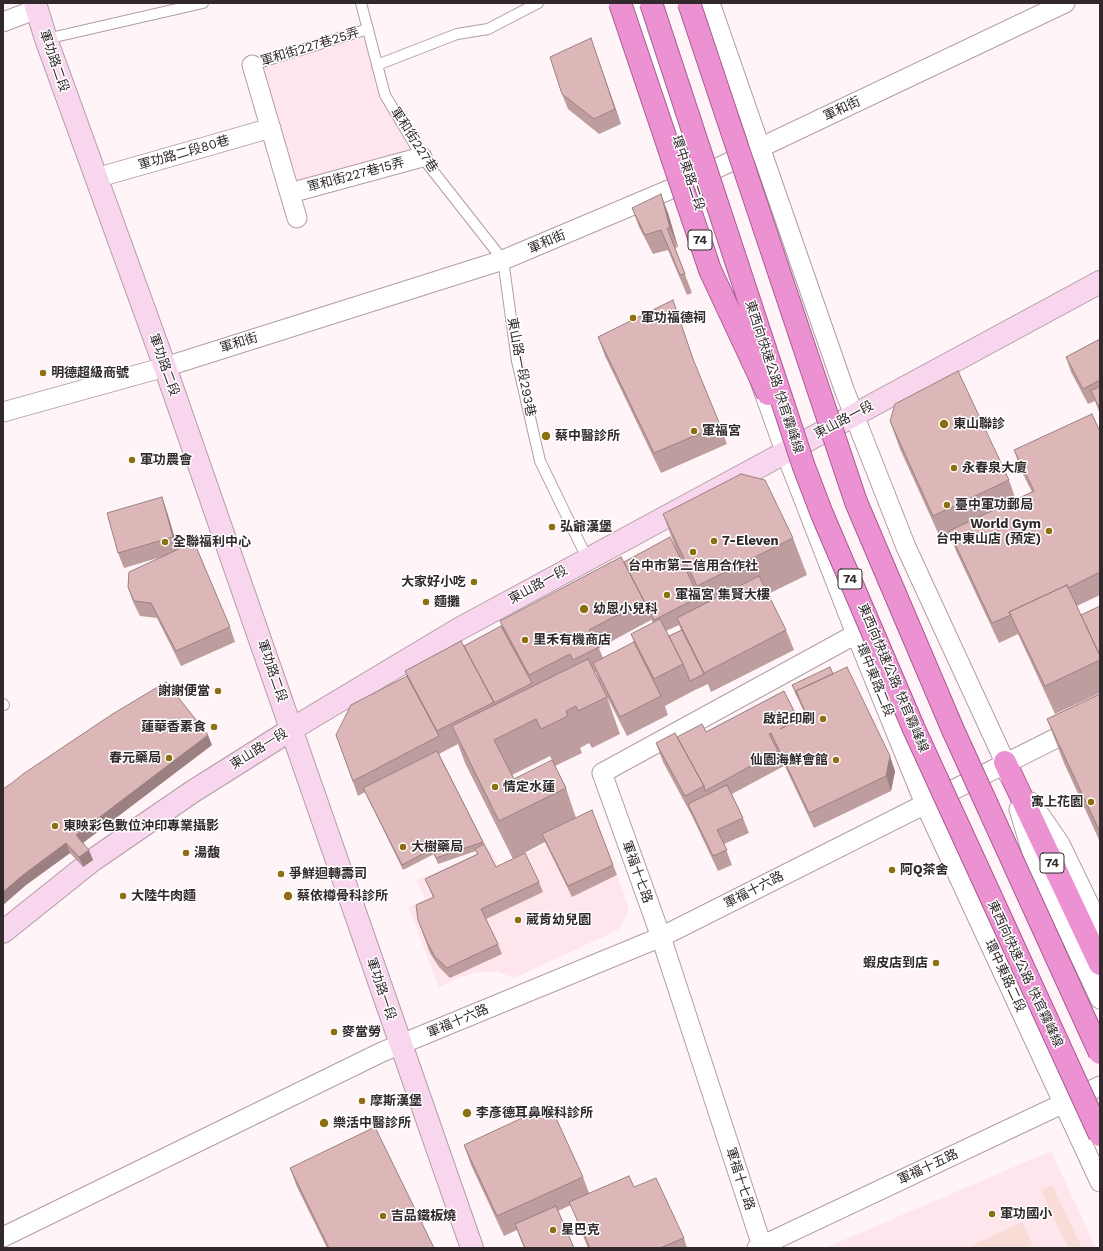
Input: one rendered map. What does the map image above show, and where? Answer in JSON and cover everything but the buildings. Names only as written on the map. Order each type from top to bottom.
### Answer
[{"type":"highway","name":"74","points":[[620,3],[710,270],[747,351],[804,467]]},
{"type":"highway","name":"東西向快速公路 快官霧峰線","points":[[651,3],[804,467],[822,514],[914,729],[1100,1135]]},
{"type":"highway","points":[[689,3],[856,502],[953,730],[1100,1054]]},
{"type":"highway","name":"74","points":[[1005,762],[1100,964]]},
{"type":"main road","name":"軍功路二段","points":[[39,5],[46,39],[165,366],[292,729]]},
{"type":"main road","name":"東山路一段","points":[[3,932],[93,860],[192,792],[292,729],[459,629],[785,451],[854,416],[1100,282]]},
{"type":"main road","name":"軍功路一段","points":[[292,729],[400,1046],[472,1248]]},
{"type":"street","name":"環中東路二段","points":[[635,3],[690,181],[785,451],[856,634],[925,804],[1100,1182]]},
{"type":"street","points":[[710,3],[854,416],[906,547],[1005,762],[1033,856],[1100,999]]},
{"type":"street","name":"軍和街","points":[[3,412],[165,366],[503,260],[690,181],[1064,3]]},
{"type":"street","points":[[3,22],[39,5]]},
{"type":"street","points":[[252,65],[297,218]]},
{"type":"street","name":"軍功路二段80巷","points":[[96,178],[271,128]]},
{"type":"street","name":"軍和街227巷15弄","points":[[290,193],[422,157]]},
{"type":"street","name":"軍福十七路","points":[[759,1247],[661,937],[602,773],[856,634]]},
{"type":"street","name":"軍福十六路","points":[[3,1237],[382,1052],[400,1046],[661,937],[1005,762],[1100,716]]},
{"type":"street","points":[[1005,762],[1060,844],[1100,927]]},
{"type":"street","name":"軍福十五路","points":[[759,1247],[1100,1086]]},
{"type":"lane","points":[[46,39],[203,3]]},
{"type":"lane","name":"軍和街227巷","points":[[361,3],[385,95],[422,157],[503,260]]},
{"type":"lane","points":[[377,65],[457,34],[488,29],[538,3]]},
{"type":"lane","name":"軍和街227巷25弄","points":[[252,65],[368,30]]},
{"type":"lane","name":"東山路一段293巷","points":[[503,260],[517,361],[540,461],[588,558]]},
{"type":"shaded area","points":[[365,37],[378,94],[413,154],[292,184],[261,69]]},
{"type":"shaded area","name":"葳肯幼兒園","points":[[546,844],[572,896],[617,875],[629,910],[618,930],[514,978],[498,972],[480,972],[460,977],[439,987],[408,907],[425,899],[416,880],[490,849],[500,867]]},
{"type":"shaded area","name":"軍功國小","points":[[1051,1151],[1096,1248],[825,1248]]},
{"type":"shaded area","points":[[1052,1185],[1082,1248],[1068,1248],[1041,1190]]},
{"type":"shaded area","points":[[1022,1222],[1033,1245],[1027,1248],[967,1248]]},
{"type":"place","name":"軍功福德祠","points":[[633,318]]},
{"type":"place","name":"明德超級商號","points":[[43,373]]},
{"type":"place","name":"東山聯診","points":[[944,424]]},
{"type":"place","name":"軍福宮","points":[[694,431]]},
{"type":"place","name":"蔡中醫診所","points":[[546,436]]},
{"type":"place","name":"軍功農會","points":[[132,460]]},
{"type":"place","name":"永春泉大廈","points":[[954,468]]},
{"type":"place","name":"臺中軍功郵局","points":[[947,505]]},
{"type":"place","name":"弘爺漢堡","points":[[552,527]]},
{"type":"place","name":"World Gym 台中東山店 (預定)","points":[[1049,531]]},
{"type":"place","name":"7-Eleven","points":[[714,541]]},
{"type":"place","name":"全聯福利中心","points":[[165,542]]},
{"type":"place","name":"台中市第二信用合作社","points":[[693,552]]},
{"type":"place","name":"大家好小吃","points":[[474,582]]},
{"type":"place","name":"軍福宮 集賢大樓","points":[[667,595]]},
{"type":"place","name":"麵攤","points":[[426,602]]},
{"type":"place","name":"幼恩小兒科","points":[[584,609]]},
{"type":"place","name":"里禾有機商店","points":[[525,640]]},
{"type":"place","name":"謝謝便當","points":[[218,691]]},
{"type":"place","name":"啟記印刷","points":[[823,719]]},
{"type":"place","name":"蓮華香素食","points":[[214,727]]},
{"type":"place","name":"春元藥局","points":[[169,758]]},
{"type":"place","name":"仙園海鮮會館","points":[[836,760]]},
{"type":"place","name":"情定水蓮","points":[[495,787]]},
{"type":"place","name":"寓上花園","points":[[1091,802]]},
{"type":"place","name":"東映彩色數位沖印專業攝影","points":[[55,826]]},
{"type":"place","name":"大樹藥局","points":[[403,847]]},
{"type":"place","name":"湯馥","points":[[186,853]]},
{"type":"place","name":"阿Q茶舍","points":[[892,870]]},
{"type":"place","name":"爭鮮迴轉壽司","points":[[281,874]]},
{"type":"place","name":"大陸牛肉麵","points":[[123,896]]},
{"type":"place","name":"蔡依樽骨科診所","points":[[288,896]]},
{"type":"place","name":"葳肯幼兒園","points":[[518,920]]},
{"type":"place","name":"蝦皮店到店","points":[[936,963]]},
{"type":"place","name":"麥當勞","points":[[334,1032]]},
{"type":"place","name":"摩斯漢堡","points":[[362,1101]]},
{"type":"place","name":"李彥德耳鼻喉科診所","points":[[467,1113]]},
{"type":"place","name":"樂活中醫診所","points":[[324,1123]]},
{"type":"place","name":"軍功國小","points":[[992,1214]]},
{"type":"place","name":"吉品鐵板燒","points":[[383,1216]]},
{"type":"place","name":"星巴克","points":[[553,1230]]}]
